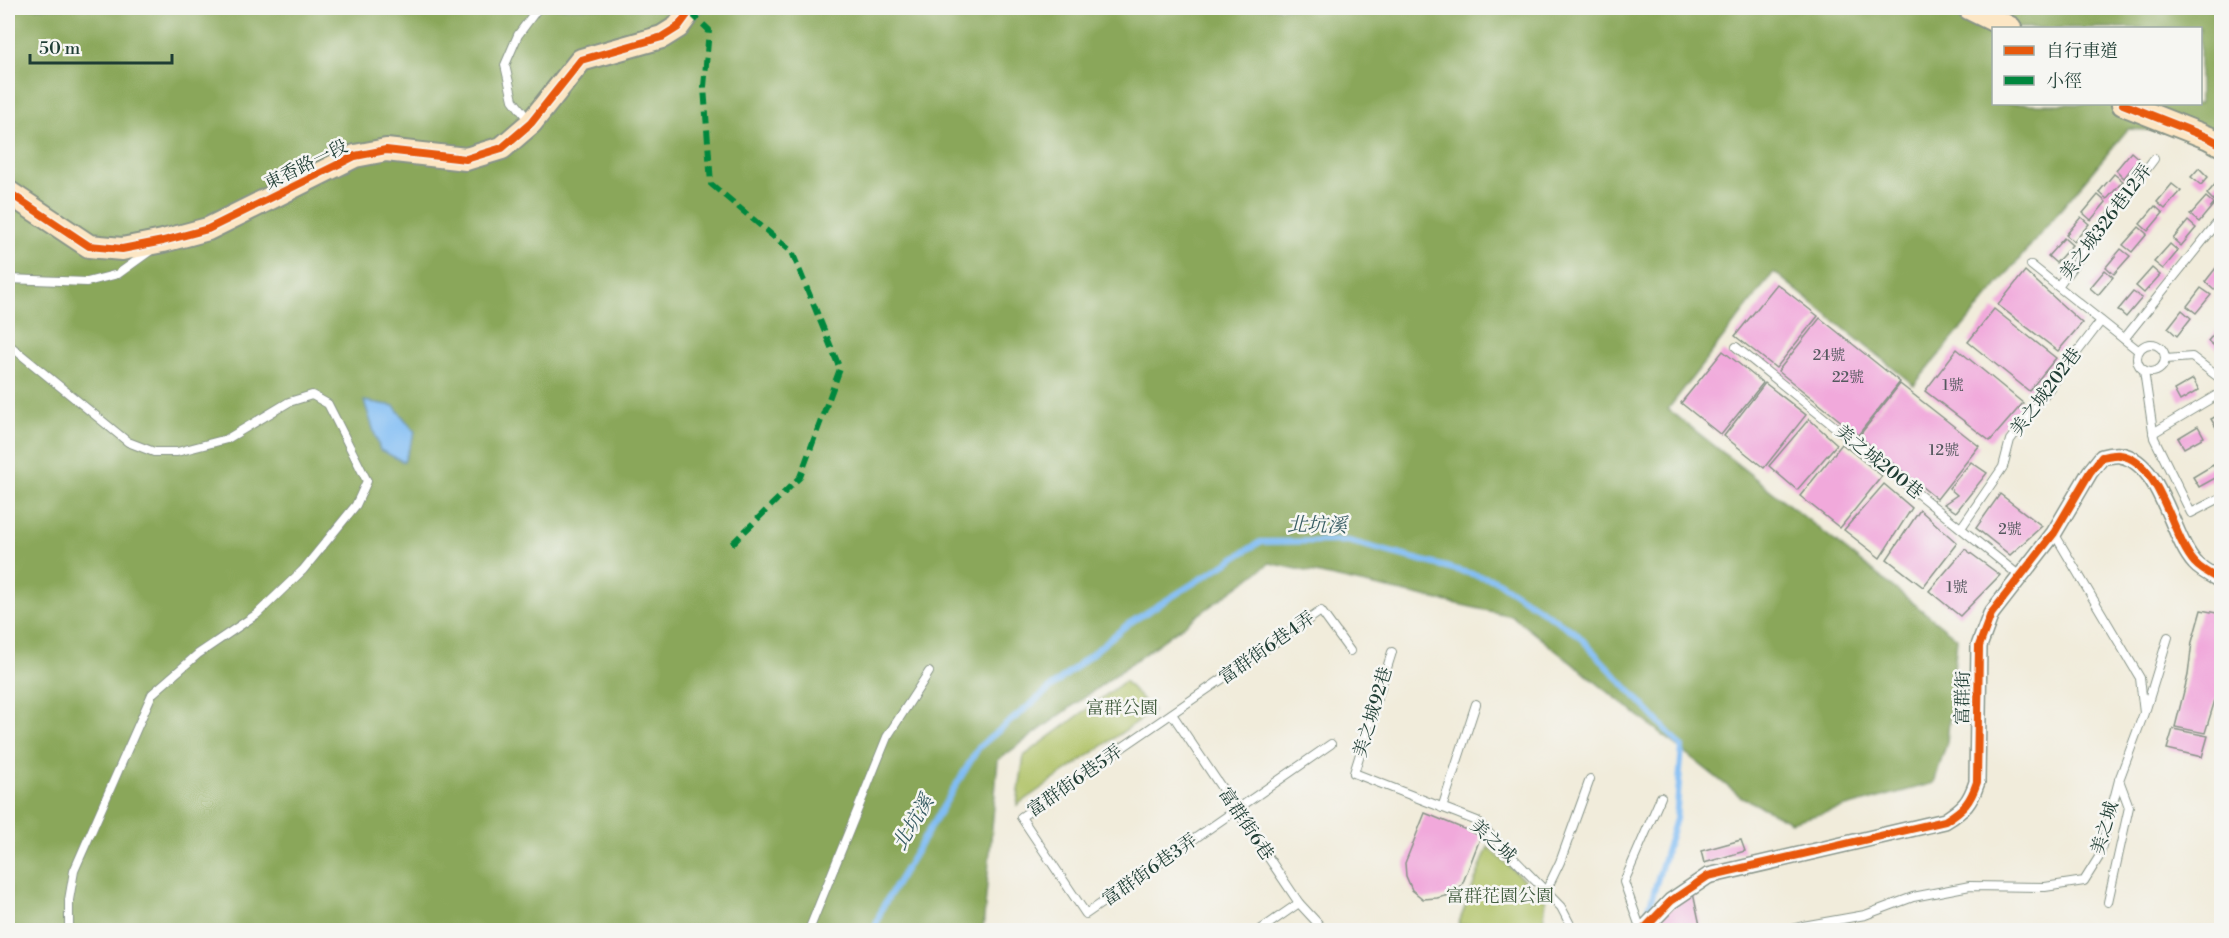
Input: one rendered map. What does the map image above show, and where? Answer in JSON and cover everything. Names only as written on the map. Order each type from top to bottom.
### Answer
[{"type":"street","name":"東香路一段","points":[[8,192],[89,246],[122,249],[208,229],[354,156],[386,150],[466,159],[502,148],[531,123],[582,60],[662,37],[678,27],[692,8]]},
{"type":"street","points":[[1969,8],[2008,27]]},
{"type":"street","points":[[2125,105],[2222,145]]},
{"type":"street","name":"富群街","points":[[1642,930],[1671,901],[1708,876],[1946,821],[1971,801],[1977,782],[1979,646],[1991,614],[2054,532],[2090,472],[2102,457],[2120,455],[2136,463],[2153,479],[2187,552],[2195,564],[2222,581]]},
{"type":"lane","points":[[531,123],[513,100],[505,66],[518,34],[538,8]]},
{"type":"lane","name":"美之城326巷12弄","points":[[2058,286],[2154,159]]},
{"type":"lane","points":[[2124,339],[2222,217]]},
{"type":"lane","points":[[8,279],[87,282],[118,274],[163,241]]},
{"type":"lane","points":[[2031,265],[2139,351]]},
{"type":"lane","name":"美之城202巷","points":[[1961,528],[2003,467],[2010,440],[2101,321]]},
{"type":"lane","points":[[2144,370],[2155,372],[2160,369],[2166,359],[2163,348],[2153,343],[2142,346],[2138,362],[2144,370],[2153,433],[2191,513],[2222,497]]},
{"type":"lane","points":[[8,344],[128,442],[154,452],[177,452],[226,439],[289,402],[312,395],[328,404],[367,481],[356,505],[303,570],[257,614],[198,654],[152,694],[74,871],[69,900],[69,930]]},
{"type":"lane","name":"美之城200巷","points":[[1736,347],[2021,577]]},
{"type":"lane","points":[[2166,359],[2192,357],[2221,378]]},
{"type":"lane","points":[[2153,433],[2222,392]]},
{"type":"lane","name":"美之城","points":[[1787,930],[1864,915],[1913,897],[1970,886],[2045,887],[2084,881],[2098,857],[2119,780],[2145,713],[2140,678],[2054,532]]},
{"type":"lane","name":"富群街6巷4弄","points":[[1172,714],[1321,611],[1350,651]]},
{"type":"lane","points":[[2145,713],[2168,637]]},
{"type":"lane","name":"美之城92巷","points":[[1354,773],[1392,652]]},
{"type":"lane","points":[[809,930],[887,737],[929,672]]},
{"type":"lane","points":[[1442,808],[1476,704]]},
{"type":"lane","name":"富群街6巷","points":[[1172,714],[1299,903],[1324,930]]},
{"type":"lane","name":"富群街6巷5弄","points":[[1050,861],[1021,818],[1172,714]]},
{"type":"lane","points":[[1236,810],[1331,744]]},
{"type":"lane","name":"美之城","points":[[1354,773],[1477,821],[1561,907],[1573,930]]},
{"type":"lane","points":[[1546,891],[1560,862],[1590,779]]},
{"type":"lane","points":[[2108,902],[2129,807],[2119,780]]},
{"type":"lane","points":[[1642,930],[1624,882],[1661,798]]},
{"type":"lane","name":"富群街6巷3弄","points":[[1050,861],[1086,914],[1236,810]]},
{"type":"lane","points":[[1260,930],[1299,903]]},
{"type":"green space","points":[[8,8],[2221,8],[2221,134],[2128,129],[1914,385],[1774,272],[1668,409],[1957,638],[1947,742],[1934,783],[1791,822],[1740,796],[1512,616],[1270,563],[998,760],[983,930],[8,930]]},
{"type":"green space","name":"富群公園","points":[[1125,681],[1153,711],[1017,805],[1024,756]]},
{"type":"green space","name":"富群花園公園","points":[[1488,847],[1546,900],[1543,923],[1458,925]]},
{"type":"water","points":[[364,401],[394,406],[415,432],[404,462],[380,450]]},
{"type":"building","points":[[2131,152],[2139,159],[2124,178],[2116,170]]},
{"type":"building","points":[[2199,168],[2208,177],[2201,185],[2191,177]]},
{"type":"building","points":[[2114,174],[2123,181],[2107,199],[2099,192]]},
{"type":"building","points":[[2217,182],[2222,186],[2222,194],[2215,202],[2207,194]]},
{"type":"building","points":[[2172,184],[2181,191],[2165,209],[2157,202]]},
{"type":"building","points":[[2098,195],[2106,202],[2091,220],[2083,213]]},
{"type":"building","points":[[2206,197],[2214,204],[2199,222],[2190,215]]},
{"type":"building","points":[[2155,206],[2163,213],[2148,231],[2140,224]]},
{"type":"building","points":[[2081,217],[2089,224],[2074,242],[2066,235]]},
{"type":"building","points":[[2188,221],[2196,228],[2181,246],[2173,239]]},
{"type":"building","points":[[2139,227],[2147,234],[2132,252],[2123,245]]},
{"type":"building","points":[[2064,238],[2072,245],[2056,263],[2048,256]]},
{"type":"building","points":[[2170,244],[2178,251],[2163,269],[2154,262]]},
{"type":"building","points":[[2121,249],[2130,256],[2114,274],[2106,267]]},
{"type":"building","points":[[2219,264],[2222,266],[2222,281],[2214,290],[2205,282]]},
{"type":"building","points":[[2152,268],[2160,275],[2144,293],[2136,286]]},
{"type":"building","points":[[2105,270],[2113,277],[2098,295],[2090,288]]},
{"type":"building","points":[[2025,271],[2082,323],[2058,351],[1998,305]]},
{"type":"building","points":[[1777,284],[1818,316],[1776,368],[1735,336]]},
{"type":"building","points":[[2201,288],[2211,295],[2196,313],[2187,306]]},
{"type":"building","points":[[2133,292],[2142,298],[2126,317],[2118,310]]},
{"type":"building","points":[[1994,309],[2056,358],[2029,391],[1968,342]]},
{"type":"building","points":[[2182,310],[2191,318],[2177,336],[2168,328]]},
{"type":"building","points":[[1820,318],[1900,382],[1858,435],[1778,371]]},
{"type":"building","points":[[2222,324],[2222,344],[2218,349],[2208,341]]},
{"type":"building","points":[[1957,349],[2023,403],[1990,441],[1925,391]]},
{"type":"building","points":[[1723,351],[1763,383],[1721,435],[1681,403]]},
{"type":"building","points":[[2193,379],[2199,390],[2180,401],[2174,390]]},
{"type":"building","points":[[1765,383],[1806,415],[1764,468],[1724,436]]},
{"type":"building","points":[[1900,384],[1979,446],[1937,499],[1859,436]]},
{"type":"building","points":[[2222,413],[2222,427],[2217,429],[2211,419]]},
{"type":"building","points":[[1809,419],[1837,444],[1797,490],[1769,466]]},
{"type":"building","points":[[2198,426],[2204,437],[2184,448],[2178,438]]},
{"type":"building","points":[[1842,444],[1882,476],[1840,528],[1800,496]]},
{"type":"building","points":[[1971,462],[1987,473],[1956,512],[1944,504],[1957,495],[1949,488]]},
{"type":"building","points":[[2213,465],[2219,476],[2199,487],[2193,477]]},
{"type":"building","points":[[1884,484],[1912,508],[1880,558],[1844,530]]},
{"type":"building","points":[[2000,494],[2042,526],[2010,555],[1976,528]]},
{"type":"building","points":[[1920,510],[1957,543],[1923,587],[1887,559]]},
{"type":"building","points":[[1965,549],[2000,575],[1960,616],[1929,591]]},
{"type":"building","points":[[2201,610],[2222,614],[2222,649],[2219,665],[2222,665],[2222,701],[2215,700],[2205,733],[2175,727],[2188,675],[2192,642]]},
{"type":"building","points":[[2173,729],[2208,736],[2202,757],[2167,749]]},
{"type":"building","points":[[1425,813],[1481,836],[1462,885],[1450,895],[1423,899],[1412,890],[1406,876],[1405,863]]},
{"type":"building","points":[[1741,840],[1745,851],[1704,863],[1701,851]]},
{"type":"building","points":[[1693,893],[1701,930],[1663,930],[1660,917]]},
{"type":"waterway","name":"北坑溪","points":[[874,930],[882,908],[979,747],[1128,624],[1260,542],[1348,541],[1495,580],[1576,633],[1682,747],[1676,819],[1644,924]]},
{"type":"marked path","points":[[690,12],[709,30],[704,87],[711,184],[792,252],[840,369],[800,477],[732,544]]},
{"type":"cycle path","points":[[8,192],[89,246],[122,249],[208,229],[355,156],[386,150],[466,159],[502,148],[531,123],[581,60],[662,37],[678,27],[692,8]]},
{"type":"cycle path","points":[[2126,105],[2222,145]]},
{"type":"cycle path","points":[[1643,930],[1671,901],[1708,876],[1945,821],[1962,809],[1972,795],[1977,782],[1979,646],[1991,614],[2054,533],[2090,472],[2102,457],[2120,455],[2134,461],[2146,471],[2156,485],[2187,551],[2198,566],[2222,581]]}]
